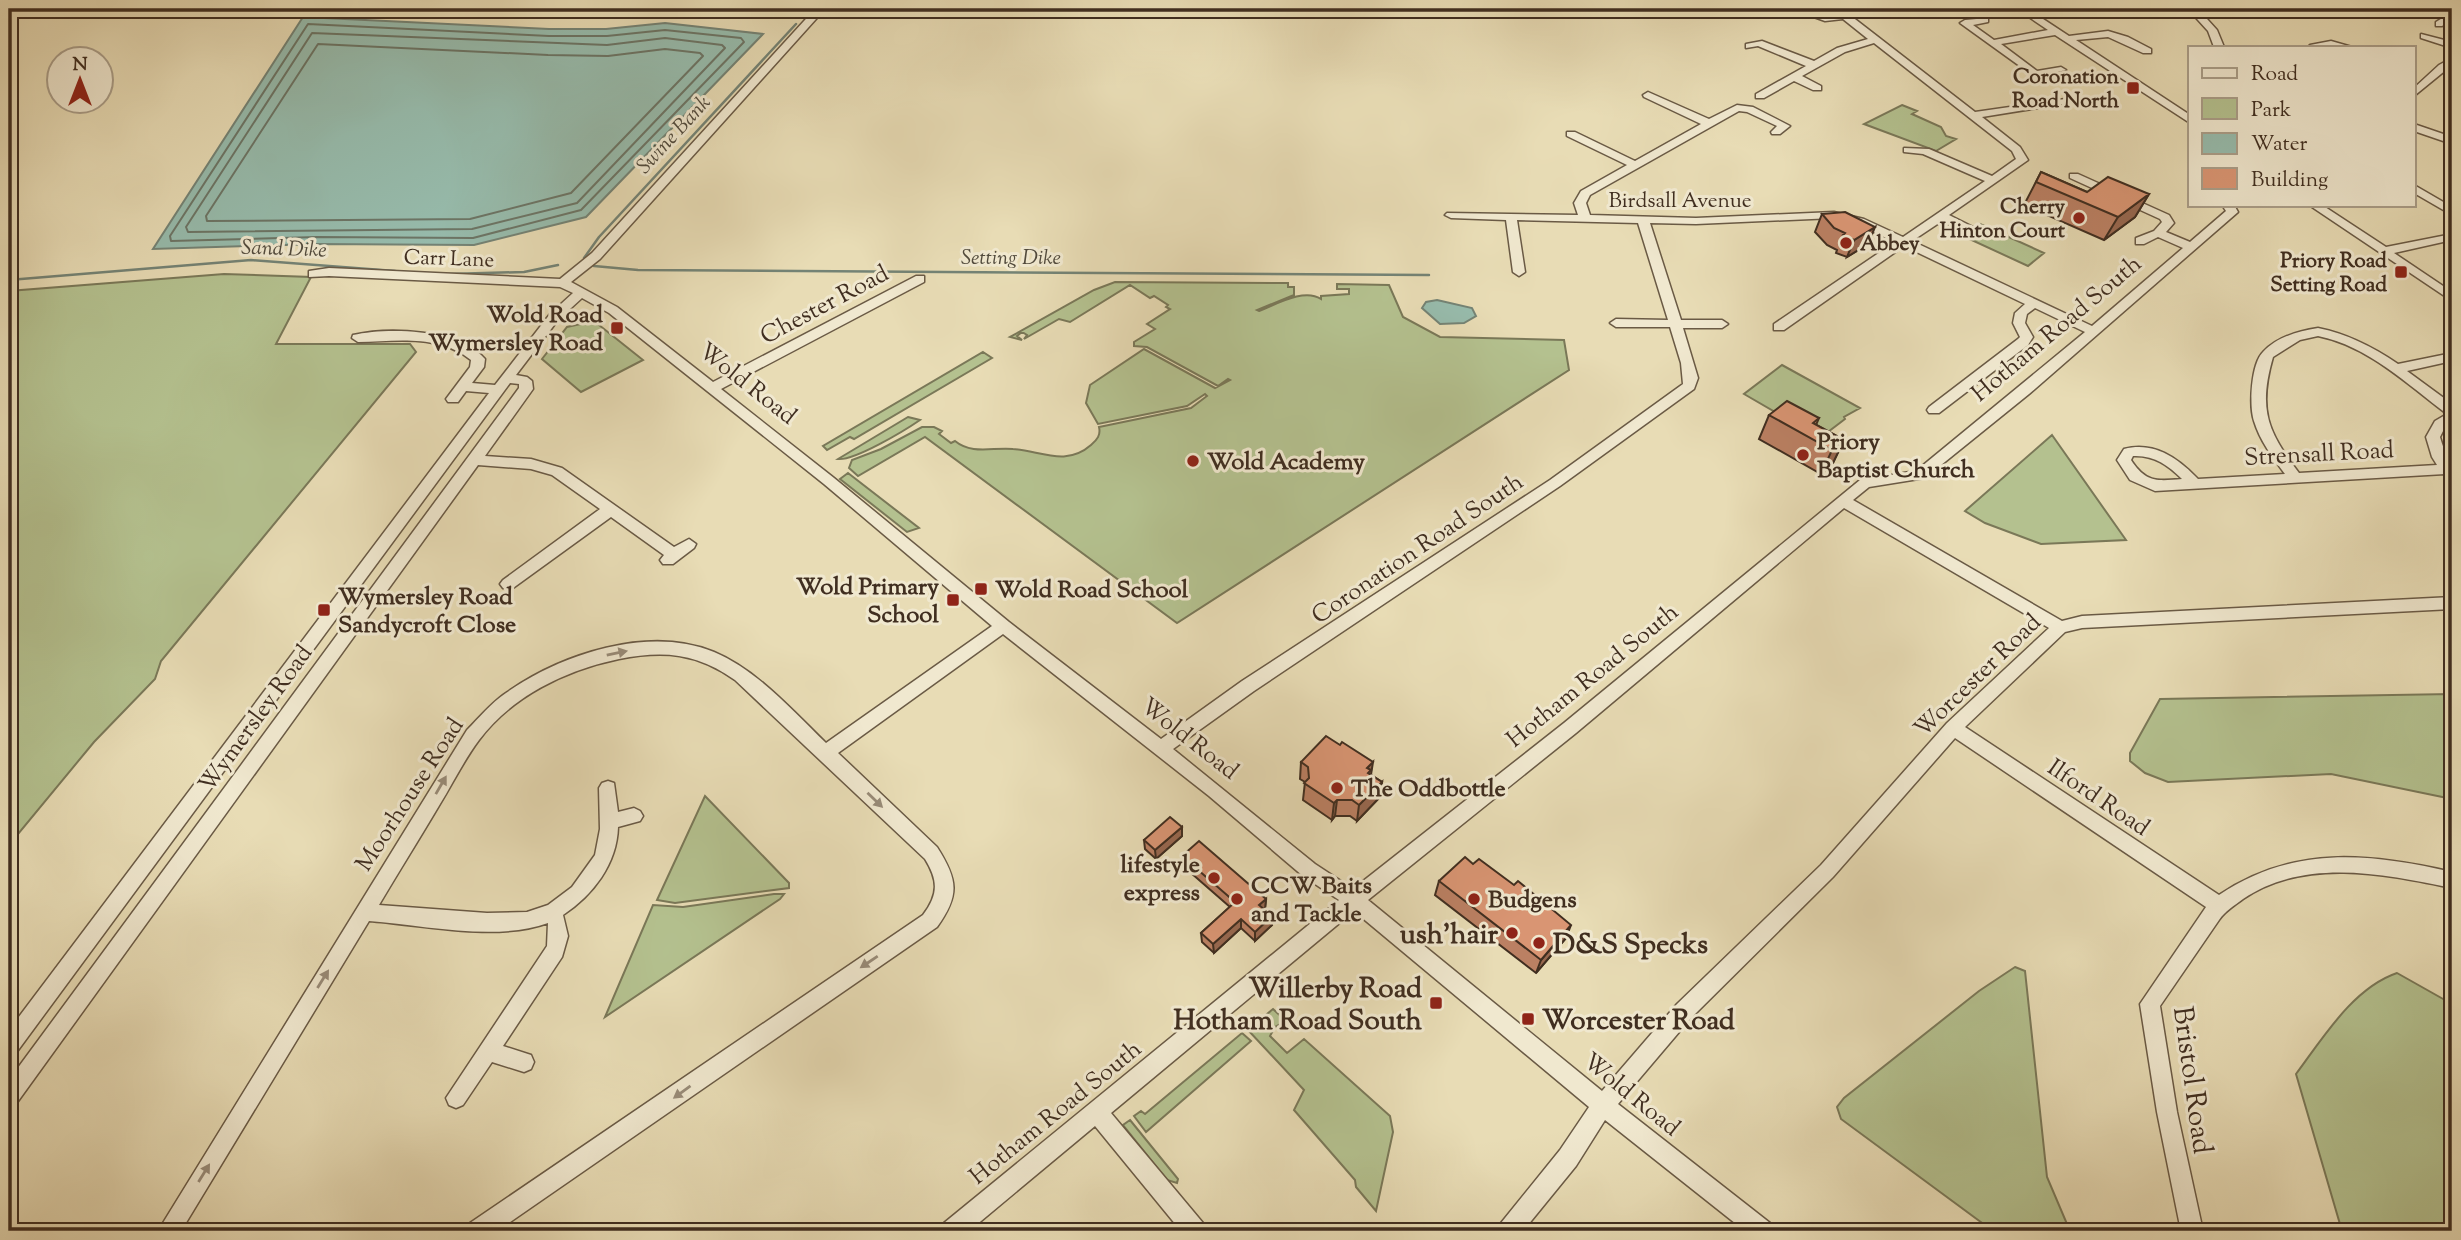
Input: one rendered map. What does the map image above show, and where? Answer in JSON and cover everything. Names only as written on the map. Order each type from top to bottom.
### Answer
[{"type":"street","points":[[563,283],[596,256],[820,9]]},
{"type":"street","points":[[1779,327],[2022,160],[2021,154],[1840,13],[1825,18],[1797,9]]},
{"type":"street","points":[[2022,9],[2188,119]]},
{"type":"street","points":[[2180,9],[2194,9],[2212,30],[2219,46]]},
{"type":"street","points":[[1985,20],[1965,23],[2035,74],[2061,70]]},
{"type":"street","points":[[1991,43],[2056,32]]},
{"type":"street","points":[[2067,39],[2117,33],[2147,51]]},
{"type":"street","points":[[2425,36],[2452,45]]},
{"type":"street","points":[[1760,96],[1855,44],[1875,40]]},
{"type":"street","points":[[1749,46],[1759,43],[1816,66]]},
{"type":"street","points":[[2319,46],[2342,46]]},
{"type":"street","points":[[2416,92],[2443,65],[2452,61]]},
{"type":"street","points":[[1795,77],[1817,88]]},
{"type":"street","points":[[2416,81],[2426,84]]},
{"type":"street","points":[[1650,98],[1710,124]]},
{"type":"street","points":[[1972,116],[2075,99]]},
{"type":"street","points":[[1585,219],[1580,203],[1585,193],[1635,165],[1679,147],[1737,108],[1743,107],[1785,126],[1776,132]]},
{"type":"street","points":[[2416,128],[2452,141]]},
{"type":"street","points":[[1573,138],[1635,165]]},
{"type":"street","points":[[1908,150],[1925,151],[1993,180]]},
{"type":"street","points":[[2074,176],[2157,212],[2168,223],[2158,233],[2140,241]]},
{"type":"street","points":[[2416,189],[2452,212]]},
{"type":"street","name":"Hotham Road South","points":[[952,1231],[1354,900],[1580,720],[1865,483],[1920,475],[2192,247],[2232,212],[2229,206]]},
{"type":"street","points":[[2316,206],[2452,297]]},
{"type":"street","name":"Birdsall Avenue","points":[[1451,215],[1721,221],[1834,215],[1860,221],[2094,331]]},
{"type":"street","points":[[1941,216],[1969,229]]},
{"type":"street","points":[[1511,217],[1519,272]]},
{"type":"street","points":[[1643,220],[1676,324]]},
{"type":"street","points":[[2158,233],[2192,247]]},
{"type":"street","points":[[2384,251],[2452,237]]},
{"type":"street","name":"Carr Lane","points":[[313,274],[329,272],[563,283],[582,292]]},
{"type":"street","name":"Chester Road","points":[[712,388],[920,279]]},
{"type":"street","name":"Wold Road","points":[[582,292],[613,310],[712,388],[1309,870],[1354,900],[1603,1105],[1762,1231]]},
{"type":"street","name":"Wymersley Road","points":[[9,1046],[503,384],[554,317],[582,292]]},
{"type":"street","points":[[1934,410],[2023,342],[2027,337],[2019,323],[2021,313],[2034,303]]},
{"type":"street","points":[[1616,323],[1722,324]]},
{"type":"street","name":"Coronation Road South","points":[[1161,748],[1248,685],[1332,633],[1555,482],[1689,386],[1691,377],[1676,324]]},
{"type":"street","points":[[2295,477],[2266,439],[2257,411],[2258,384],[2267,355],[2301,334],[2325,333],[2346,338],[2395,369],[2452,411]]},
{"type":"street","points":[[369,336],[435,338],[473,354],[478,359],[477,367],[453,399]]},
{"type":"street","points":[[2395,369],[2452,356]]},
{"type":"street","name":"Wymersley Road","points":[[9,1097],[526,389],[527,384],[522,380],[503,384]]},
{"type":"street","points":[[464,387],[503,384]]},
{"type":"street","name":"Strensall Road","points":[[2449,471],[2439,457],[2433,437],[2440,424],[2452,417]]},
{"type":"street","points":[[474,460],[531,464],[557,471],[611,509],[670,558],[689,544]]},
{"type":"street","name":"Strensall Road","points":[[2194,483],[2449,471]]},
{"type":"street","points":[[1843,501],[2060,628]]},
{"type":"street","points":[[508,584],[611,509]]},
{"type":"street","name":"Worcester Road","points":[[1509,1231],[1568,1158],[1603,1105],[1684,1011],[1827,871],[1953,728],[2060,628],[2082,622],[2452,603]]},
{"type":"street","points":[[826,752],[1003,625]]},
{"type":"street","name":"Moorhouse Road","points":[[169,1231],[473,735],[510,699],[549,675],[583,662],[642,649],[673,649],[706,655],[744,677],[931,853],[945,874],[947,884],[940,909],[930,921],[478,1231]]},
{"type":"street","name":"Ilford Road","points":[[1953,728],[2219,905]]},
{"type":"street","points":[[365,912],[516,920],[528,920],[552,912],[577,895],[601,865],[608,840],[608,788]]},
{"type":"street","points":[[609,821],[634,816]]},
{"type":"street","name":"Bristol Road","points":[[2192,1231],[2167,1112],[2150,1004],[2219,905],[2249,885],[2310,865],[2378,866],[2452,880]]},
{"type":"street","points":[[456,1098],[555,951],[560,939],[557,920],[552,912]]},
{"type":"street","points":[[488,1051],[524,1062]]},
{"type":"street","points":[[1097,1112],[1195,1231]]},
{"type":"green space","points":[[1902,105],[1917,111],[1912,114],[1941,127],[1946,136],[1956,139],[1936,151],[1864,124]]},
{"type":"green space","points":[[1980,224],[2044,253],[2028,266],[1963,236]]},
{"type":"green space","points":[[224,274],[311,277],[276,344],[410,344],[416,352],[161,661],[155,679],[94,742],[9,845],[9,291]]},
{"type":"green space","name":"Wold Academy","points":[[1115,282],[1288,283],[1288,287],[1294,287],[1294,295],[1257,310],[1259,311],[1299,296],[1321,299],[1321,296],[1349,294],[1349,289],[1337,289],[1337,284],[1389,285],[1403,317],[1440,337],[1564,340],[1569,370],[1177,623],[925,437],[858,476],[849,468],[852,460],[881,449],[922,427],[934,427],[942,431],[939,434],[951,443],[955,441],[968,448],[1013,449],[1053,456],[1072,455],[1082,452],[1095,441],[1099,435],[1099,427],[1191,408],[1207,396],[1205,394],[1187,406],[1098,424],[1086,403],[1090,385],[1144,349],[1215,388],[1230,380],[1218,386],[1147,347],[1134,346],[1134,342],[1155,329],[1147,324],[1170,309],[1154,296],[1150,298],[1130,285],[1070,322],[1059,319],[1024,339],[1027,335],[1022,332],[1017,336],[1022,340],[1010,337],[1094,290]]},
{"type":"green space","points":[[594,321],[643,360],[581,392],[542,359],[567,327]]},
{"type":"green space","points":[[983,352],[992,358],[854,439],[850,437],[827,450],[823,446]]},
{"type":"green space","points":[[1782,365],[1860,408],[1844,417],[1845,419],[1820,438],[1744,394]]},
{"type":"green space","points":[[908,417],[920,420],[867,450],[838,459]]},
{"type":"green space","points":[[2052,435],[2126,540],[2041,544],[1985,523],[1965,511]]},
{"type":"green space","points":[[848,473],[919,528],[907,532],[840,479]]},
{"type":"green space","points":[[2452,694],[2452,799],[2331,774],[2168,782],[2145,773],[2130,761],[2130,753],[2160,699]]},
{"type":"green space","points":[[705,796],[789,883],[789,888],[675,903],[657,900]]},
{"type":"green space","points":[[784,894],[605,1017],[653,905],[683,907]]},
{"type":"green space","points":[[2015,967],[2025,971],[2047,1177],[2070,1231],[1993,1231],[1841,1119],[1837,1107],[1844,1098],[1979,991]]},
{"type":"green space","points":[[2397,973],[2452,1004],[2452,1231],[2342,1231],[2296,1074],[2328,1030],[2353,1002],[2381,980]]},
{"type":"green space","points":[[1273,1009],[1286,1021],[1275,1027],[1270,1036],[1287,1053],[1304,1039],[1390,1116],[1393,1132],[1376,1211],[1356,1187],[1355,1180],[1294,1110],[1304,1090],[1248,1030]]},
{"type":"green space","points":[[1242,1033],[1251,1041],[1146,1132],[1134,1116],[1141,1111],[1145,1114]]},
{"type":"green space","points":[[1130,1120],[1178,1179],[1177,1183],[1167,1180],[1123,1125]]},
{"type":"water","points":[[303,17],[549,29],[606,29],[665,23],[763,34],[586,217],[474,245],[317,244],[153,249]]},
{"type":"water","points":[[1437,300],[1472,308],[1476,316],[1464,323],[1440,324],[1422,308],[1426,302]]},
{"type":"building","points":[[2041,172],[2087,192],[2108,177],[2149,194],[2118,217],[2036,182]]},
{"type":"building","points":[[1845,212],[1875,227],[1854,240],[1834,228],[1822,214]]},
{"type":"building","points":[[1787,401],[1819,418],[1813,423],[1844,440],[1832,450],[1769,415]]},
{"type":"building","name":"The Oddbottle","points":[[1326,736],[1340,745],[1342,742],[1373,762],[1367,768],[1371,770],[1368,773],[1382,782],[1359,805],[1352,800],[1337,800],[1334,803],[1304,783],[1309,778],[1308,767],[1301,762]]},
{"type":"building","points":[[1170,817],[1182,827],[1155,850],[1144,840]]},
{"type":"building","points":[[1199,841],[1266,899],[1259,905],[1272,916],[1255,932],[1241,919],[1213,944],[1201,933],[1235,902],[1182,856]]},
{"type":"building","points":[[1465,857],[1473,864],[1479,859],[1514,885],[1518,881],[1571,925],[1541,960],[1439,881]]},
{"type":"waterway","name":"Setting Dike","points":[[796,24],[599,237],[584,258],[594,266],[638,270],[1429,275]]},
{"type":"waterway","name":"Sand Dike","points":[[9,280],[251,260],[395,271]]},
{"type":"waterway","name":"Sand Dike","points":[[449,274],[524,272],[558,265]]},
{"type":"place","name":"Coronation Road North","points":[[2133,88]]},
{"type":"place","name":"Cherry Hinton Court","points":[[2079,218]]},
{"type":"place","name":"Abbey","points":[[1846,243]]},
{"type":"place","name":"Priory Road Setting Road","points":[[2401,272]]},
{"type":"place","name":"Wold Road Wymersley Road","points":[[617,328]]},
{"type":"place","name":"Priory Baptist Church","points":[[1803,455]]},
{"type":"place","name":"Wold Academy","points":[[1193,461]]},
{"type":"place","name":"Wold Road School","points":[[981,589]]},
{"type":"place","name":"Wold Primary School","points":[[953,600]]},
{"type":"place","name":"Wymersley Road Sandycroft Close","points":[[324,610]]},
{"type":"place","name":"The Oddbottle","points":[[1337,788]]},
{"type":"place","name":"lifestyle express","points":[[1214,878]]},
{"type":"place","name":"CCW Baits and Tackle","points":[[1237,899]]},
{"type":"place","name":"Budgens","points":[[1474,899]]},
{"type":"place","name":"ush'hair","points":[[1512,933]]},
{"type":"place","name":"D&S Specks","points":[[1539,943]]},
{"type":"place","name":"Willerby Road Hotham Road South","points":[[1436,1003]]},
{"type":"place","name":"Worcester Road","points":[[1528,1019]]},
{"type":"water label","name":"Swine Bank","points":[[673,134]]}]
